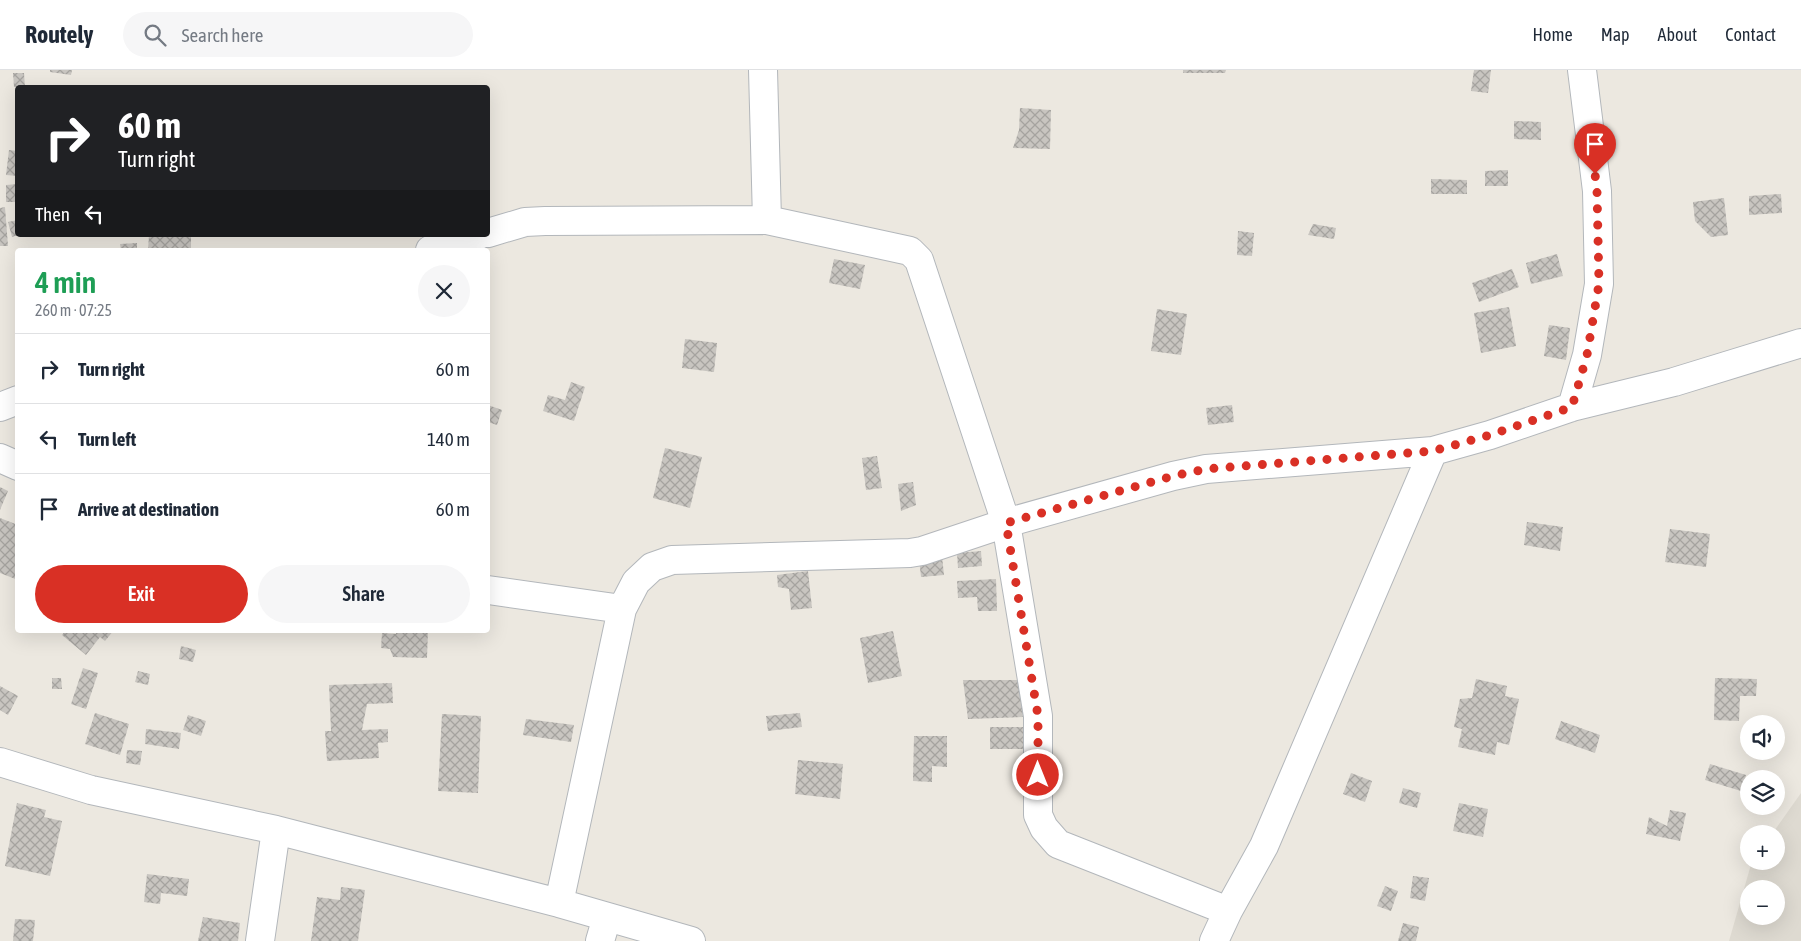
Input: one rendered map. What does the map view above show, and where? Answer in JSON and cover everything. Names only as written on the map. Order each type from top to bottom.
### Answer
[{"type":"street","points":[[763,70],[767,220]]},
{"type":"street","points":[[1572,407],[1587,355],[1599,284],[1597,191],[1582,70]]},
{"type":"street","points":[[490,231],[525,222],[545,221],[767,220],[910,250],[920,260],[1006,523],[1038,716],[1038,815],[1044,828],[1058,844],[1228,911]]},
{"type":"street","points":[[437,248],[473,237]]},
{"type":"street","points":[[560,902],[622,609],[636,582],[652,567],[672,560],[910,553],[922,551],[1006,523],[1173,476],[1206,469],[1433,451],[1490,435],[1572,407],[1674,382],[1801,343]]},
{"type":"street","points":[[0,406],[15,401]]},
{"type":"street","points":[[1214,941],[1228,911],[1264,846],[1433,451]]},
{"type":"street","points":[[0,458],[15,465]]},
{"type":"street","points":[[490,590],[622,609]]},
{"type":"street","points":[[0,762],[91,790],[276,830],[560,902],[604,929],[691,941]]},
{"type":"street","points":[[260,941],[276,830]]},
{"type":"shaded area","points":[[1801,793],[1801,941],[1729,941],[1740,903],[1740,925],[1785,925],[1785,880],[1747,880],[1749,870],[1785,870],[1785,825],[1778,825]]},
{"type":"building","points":[[50,70],[72,70],[71,75],[50,72]]},
{"type":"building","points":[[1183,70],[1226,70],[1225,73],[1183,73]]},
{"type":"building","points":[[1474,70],[1491,70],[1488,93],[1471,91]]},
{"type":"building","points":[[13,73],[24,73],[25,85],[15,85],[14,87]]},
{"type":"building","points":[[1020,108],[1051,110],[1050,149],[1013,148],[1019,130]]},
{"type":"building","points":[[1514,121],[1541,122],[1541,140],[1514,139]]},
{"type":"building","points":[[9,150],[15,151],[15,176],[6,175]]},
{"type":"building","points":[[1508,170],[1508,186],[1485,186],[1485,171]]},
{"type":"building","points":[[1431,179],[1467,180],[1467,194],[1431,194]]},
{"type":"building","points":[[15,184],[15,202],[6,202],[6,185]]},
{"type":"building","points":[[1781,194],[1782,213],[1749,215],[1749,196]]},
{"type":"building","points":[[1724,198],[1728,235],[1711,237],[1695,221],[1693,202]]},
{"type":"building","points":[[5,207],[8,246],[0,246],[0,208]]},
{"type":"building","points":[[15,221],[15,236],[12,237],[8,222]]},
{"type":"building","points":[[1313,224],[1336,228],[1334,239],[1308,235]]},
{"type":"building","points":[[1238,231],[1254,233],[1252,256],[1237,255]]},
{"type":"building","points":[[149,237],[191,237],[191,248],[148,248]]},
{"type":"building","points":[[137,243],[137,248],[121,248],[120,244]]},
{"type":"building","points":[[1557,254],[1563,276],[1531,284],[1526,263]]},
{"type":"building","points":[[834,259],[865,265],[860,289],[829,283]]},
{"type":"building","points":[[1512,269],[1519,287],[1479,302],[1472,283]]},
{"type":"building","points":[[1509,307],[1516,346],[1481,353],[1474,313]]},
{"type":"building","points":[[1157,309],[1187,314],[1181,355],[1151,351]]},
{"type":"building","points":[[1549,325],[1570,328],[1566,360],[1544,356]]},
{"type":"building","points":[[685,339],[717,343],[714,372],[682,368]]},
{"type":"building","points":[[571,382],[585,387],[574,421],[543,411],[548,395],[565,400]]},
{"type":"building","points":[[1232,405],[1234,422],[1208,425],[1206,408]]},
{"type":"building","points":[[490,406],[502,410],[497,425],[490,423]]},
{"type":"building","points":[[665,448],[702,457],[690,508],[653,498]]},
{"type":"building","points":[[877,456],[882,488],[866,490],[862,458]]},
{"type":"building","points":[[913,482],[916,505],[901,511],[898,484]]},
{"type":"building","points":[[0,487],[8,491],[0,510]]},
{"type":"building","points":[[0,518],[15,524],[15,579],[0,573]]},
{"type":"building","points":[[1527,522],[1563,527],[1560,551],[1524,545]]},
{"type":"building","points":[[1670,529],[1710,534],[1706,567],[1665,562]]},
{"type":"building","points":[[981,551],[982,566],[958,568],[957,553]]},
{"type":"building","points":[[942,556],[944,575],[921,577],[919,559]]},
{"type":"building","points":[[808,571],[812,608],[791,610],[789,589],[778,587],[777,575]]},
{"type":"building","points":[[996,579],[997,611],[978,611],[977,597],[958,598],[957,581]]},
{"type":"building","points":[[893,631],[902,676],[868,683],[860,638]]},
{"type":"building","points":[[64,633],[112,633],[105,641],[100,637],[86,655],[62,635]]},
{"type":"building","points":[[382,633],[428,633],[427,658],[393,657],[390,649],[381,648]]},
{"type":"building","points":[[181,646],[196,650],[193,662],[179,659]]},
{"type":"building","points":[[83,668],[98,673],[86,709],[71,704]]},
{"type":"building","points":[[138,671],[150,674],[148,685],[135,682]]},
{"type":"building","points":[[52,678],[61,678],[62,689],[52,689]]},
{"type":"building","points":[[1715,678],[1757,679],[1756,696],[1740,696],[1739,721],[1714,720]]},
{"type":"building","points":[[1476,679],[1507,686],[1505,696],[1519,699],[1509,745],[1497,742],[1495,755],[1458,747],[1462,729],[1454,727],[1460,699],[1472,698]]},
{"type":"building","points":[[963,680],[1021,680],[1023,717],[968,719]]},
{"type":"building","points":[[392,683],[393,703],[367,704],[362,730],[388,729],[388,742],[378,743],[379,758],[327,761],[325,731],[331,731],[329,685]]},
{"type":"building","points":[[0,686],[18,696],[8,715],[0,710]]},
{"type":"building","points":[[95,713],[129,724],[120,755],[85,744]]},
{"type":"building","points":[[800,713],[802,727],[768,731],[766,716]]},
{"type":"building","points":[[442,714],[481,716],[478,793],[438,791]]},
{"type":"building","points":[[188,715],[206,721],[201,736],[183,730]]},
{"type":"building","points":[[526,719],[574,725],[571,742],[523,735]]},
{"type":"building","points":[[1561,721],[1600,735],[1595,753],[1555,739]]},
{"type":"building","points":[[990,727],[1026,727],[1026,749],[990,749]]},
{"type":"building","points":[[146,729],[181,733],[179,749],[145,744]]},
{"type":"building","points":[[914,736],[947,736],[947,767],[932,766],[932,782],[913,781]]},
{"type":"building","points":[[127,750],[142,751],[140,765],[126,763]]},
{"type":"building","points":[[798,760],[843,764],[840,799],[795,794]]},
{"type":"building","points":[[1710,764],[1740,773],[1740,791],[1705,780]]},
{"type":"building","points":[[1351,773],[1372,781],[1365,802],[1343,794]]},
{"type":"building","points":[[1403,788],[1421,793],[1417,808],[1399,803]]},
{"type":"building","points":[[17,803],[46,810],[44,817],[62,821],[50,876],[5,866]]},
{"type":"building","points":[[1459,803],[1488,809],[1483,837],[1453,831]]},
{"type":"building","points":[[1670,810],[1686,813],[1680,841],[1646,834],[1649,817],[1667,826]]},
{"type":"building","points":[[147,874],[189,879],[187,896],[161,893],[160,904],[144,902]]},
{"type":"building","points":[[1413,876],[1429,878],[1425,901],[1410,898]]},
{"type":"building","points":[[1385,886],[1398,891],[1391,911],[1377,906]]},
{"type":"building","points":[[341,887],[365,890],[358,941],[311,941],[317,897],[340,900]]},
{"type":"building","points":[[203,917],[240,923],[238,941],[198,941]]},
{"type":"building","points":[[15,919],[35,920],[33,941],[13,941]]},
{"type":"building","points":[[1403,923],[1419,927],[1416,941],[1398,941]]},
{"type":"route","points":[[1038,775],[1038,716],[1006,523],[1173,476],[1206,469],[1433,451],[1490,435],[1572,407],[1587,355],[1599,284],[1595,174]]}]
